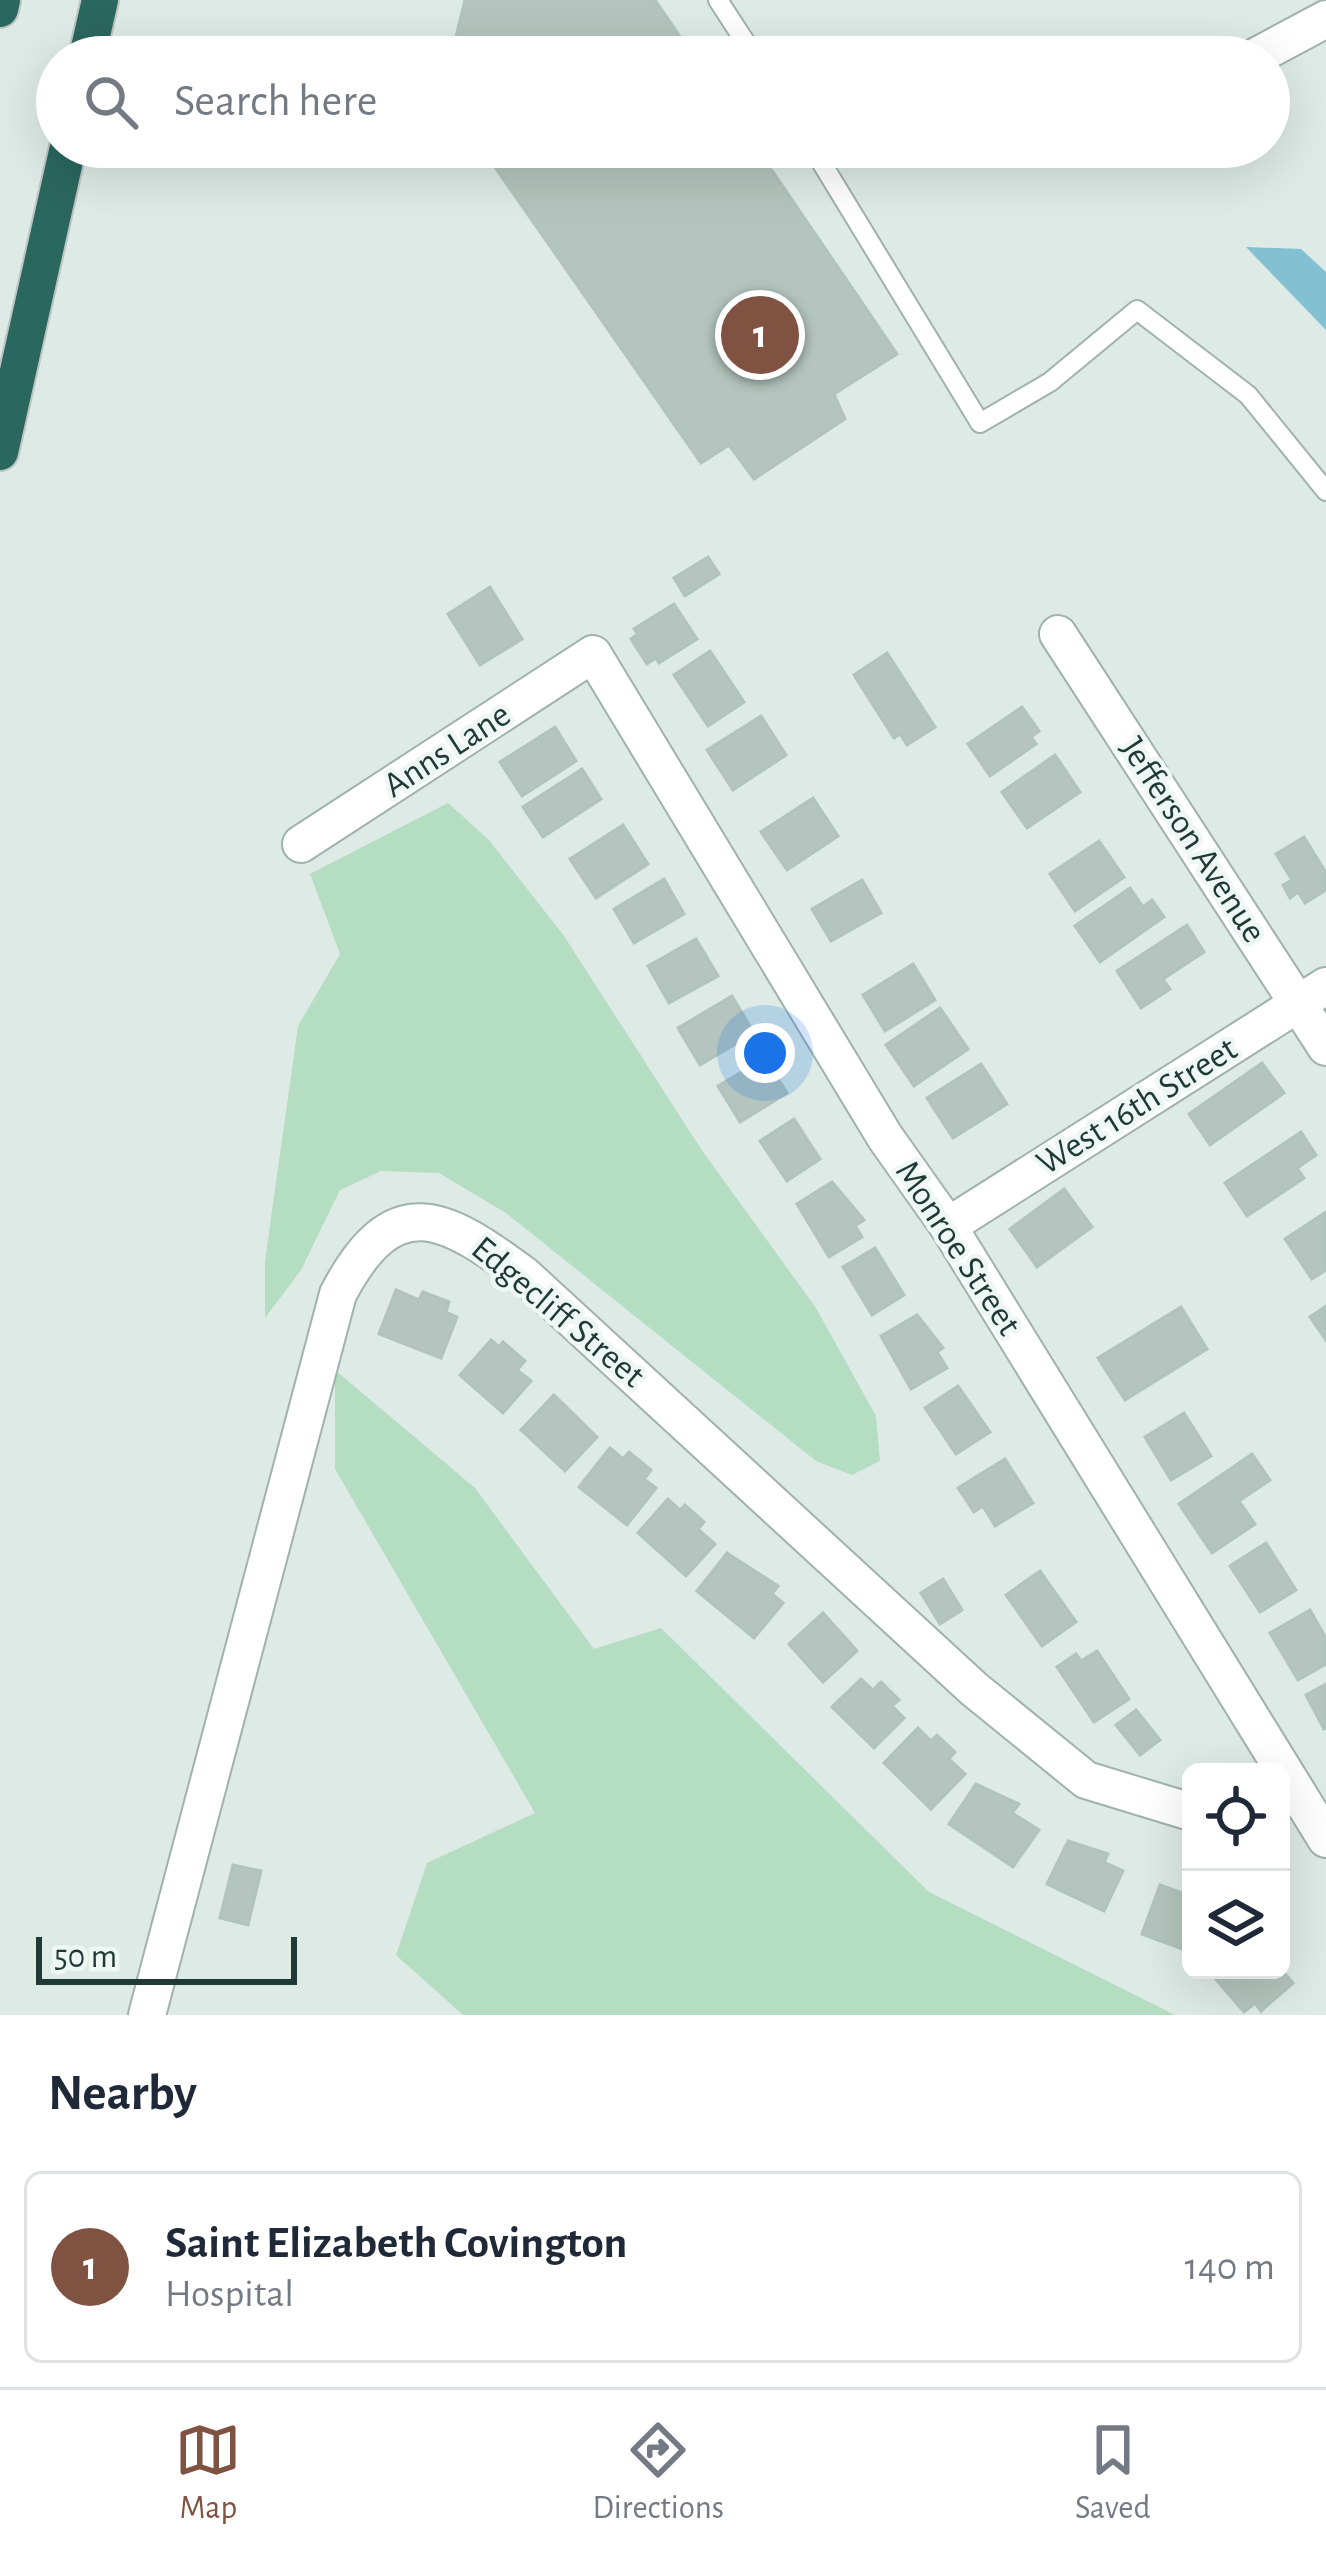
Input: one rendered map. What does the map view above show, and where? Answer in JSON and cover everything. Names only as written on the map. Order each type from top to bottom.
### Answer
[{"type":"highway","points":[[0,9],[2,0]]},
{"type":"highway","points":[[93,36],[100,5]]},
{"type":"highway","points":[[0,452],[63,168]]},
{"type":"street","points":[[1290,38],[1326,19]]},
{"type":"street","name":"Jefferson Avenue","points":[[1058,634],[1313,994],[1326,1047]]},
{"type":"street","name":"Anns Lane","points":[[301,844],[593,654]]},
{"type":"street","name":"Monroe Street","points":[[593,654],[885,1137],[948,1226],[1307,1827]]},
{"type":"street","name":"West 16th Street","points":[[948,1226],[1313,994]]},
{"type":"street","name":"Edgecliff Street","points":[[147,2015],[338,1294],[359,1255],[409,1223],[447,1224],[524,1275],[974,1689],[1086,1780],[1182,1810]]},
{"type":"lane","points":[[718,0],[741,36]]},
{"type":"lane","points":[[825,168],[980,423],[1050,382],[1137,310],[1248,395],[1326,491]]},
{"type":"green space","points":[[448,803],[489,840],[564,936],[701,1149],[816,1308],[876,1416],[880,1461],[852,1475],[816,1461],[506,1213],[439,1173],[381,1171],[340,1190],[301,1270],[265,1318],[265,1261],[298,1026],[340,954],[310,874]]},
{"type":"green space","points":[[335,1370],[475,1488],[594,1649],[661,1628],[929,1892],[1175,2015],[463,2015],[396,1955],[427,1863],[535,1813],[335,1469]]},
{"type":"water","points":[[1246,247],[1301,249],[1326,272],[1326,330]]},
{"type":"building","points":[[465,0],[655,0],[680,36],[456,36]]},
{"type":"building","points":[[496,168],[770,168],[897,354],[834,394],[845,419],[754,479],[729,445],[701,463]]},
{"type":"building","points":[[708,557],[719,574],[685,596],[674,578]]},
{"type":"building","points":[[490,587],[522,639],[480,665],[448,614]]},
{"type":"building","points":[[674,604],[697,639],[659,663],[656,658],[647,664],[631,639],[638,634],[634,629]]},
{"type":"building","points":[[710,651],[744,702],[708,726],[674,675]]},
{"type":"building","points":[[887,653],[935,727],[907,745],[900,734],[894,738],[854,675]]},
{"type":"building","points":[[1022,707],[1039,731],[1031,737],[1036,744],[990,776],[968,744]]},
{"type":"building","points":[[761,716],[786,755],[733,790],[707,750]]},
{"type":"building","points":[[555,727],[576,761],[522,796],[500,762]]},
{"type":"building","points":[[1055,755],[1080,792],[1027,828],[1002,792]]},
{"type":"building","points":[[582,769],[601,799],[543,837],[523,807]]},
{"type":"building","points":[[813,798],[838,836],[787,870],[761,832]]},
{"type":"building","points":[[623,825],[648,864],[596,898],[570,859]]},
{"type":"building","points":[[1304,837],[1326,873],[1326,890],[1305,903],[1298,892],[1290,898],[1283,885],[1292,880],[1276,854]]},
{"type":"building","points":[[1099,841],[1124,877],[1075,911],[1050,874]]},
{"type":"building","points":[[664,879],[684,914],[634,943],[614,909]]},
{"type":"building","points":[[862,880],[881,913],[831,941],[812,909]]},
{"type":"building","points":[[1130,888],[1143,907],[1152,900],[1164,917],[1100,962],[1075,926]]},
{"type":"building","points":[[1187,925],[1204,952],[1163,979],[1170,989],[1141,1008],[1117,971]]},
{"type":"building","points":[[696,939],[718,976],[669,1003],[648,966]]},
{"type":"building","points":[[913,964],[935,1000],[885,1031],[863,995]]},
{"type":"building","points":[[732,996],[754,1033],[700,1065],[678,1028]]},
{"type":"building","points":[[940,1008],[968,1049],[914,1086],[886,1045]]},
{"type":"building","points":[[765,1058],[787,1093],[740,1122],[718,1086]]},
{"type":"building","points":[[1262,1063],[1284,1093],[1210,1145],[1189,1114]]},
{"type":"building","points":[[981,1064],[1007,1104],[953,1138],[927,1098]]},
{"type":"building","points":[[794,1119],[820,1159],[787,1181],[760,1141]]},
{"type":"building","points":[[1301,1132],[1316,1155],[1297,1168],[1304,1178],[1247,1216],[1225,1183]]},
{"type":"building","points":[[832,1182],[864,1220],[855,1226],[862,1237],[829,1257],[797,1204]]},
{"type":"building","points":[[1064,1189],[1092,1227],[1037,1267],[1010,1229]]},
{"type":"building","points":[[1326,1212],[1326,1270],[1312,1279],[1285,1239]]},
{"type":"building","points":[[875,1248],[904,1295],[872,1315],[843,1267]]},
{"type":"building","points":[[396,1290],[419,1300],[423,1292],[449,1302],[446,1312],[457,1317],[441,1358],[379,1334]]},
{"type":"building","points":[[1326,1306],[1326,1340],[1310,1317]]},
{"type":"building","points":[[1181,1307],[1207,1349],[1125,1400],[1098,1358]]},
{"type":"building","points":[[917,1315],[943,1348],[937,1352],[947,1368],[911,1389],[881,1336]]},
{"type":"building","points":[[491,1340],[499,1347],[503,1342],[525,1361],[517,1370],[531,1381],[503,1413],[460,1375]]},
{"type":"building","points":[[958,1386],[990,1432],[956,1454],[925,1408]]},
{"type":"building","points":[[554,1395],[597,1437],[565,1471],[521,1430]]},
{"type":"building","points":[[1184,1413],[1211,1456],[1171,1480],[1145,1437]]},
{"type":"building","points":[[610,1448],[623,1459],[629,1452],[651,1470],[644,1479],[656,1488],[627,1525],[579,1487]]},
{"type":"building","points":[[1252,1454],[1270,1480],[1239,1501],[1255,1524],[1212,1553],[1179,1504]]},
{"type":"building","points":[[1005,1459],[1033,1503],[995,1526],[983,1506],[974,1512],[958,1488]]},
{"type":"building","points":[[668,1499],[680,1510],[685,1505],[704,1522],[698,1529],[715,1544],[686,1576],[638,1533]]},
{"type":"building","points":[[1266,1543],[1296,1590],[1260,1612],[1230,1566]]},
{"type":"building","points":[[727,1553],[778,1586],[772,1594],[783,1603],[754,1638],[697,1591]]},
{"type":"building","points":[[1040,1571],[1076,1622],[1042,1646],[1006,1595]]},
{"type":"building","points":[[943,1579],[962,1610],[940,1624],[921,1593]]},
{"type":"building","points":[[1310,1610],[1326,1638],[1326,1664],[1298,1680],[1270,1633]]},
{"type":"building","points":[[823,1613],[857,1651],[823,1682],[789,1644]]},
{"type":"building","points":[[1097,1651],[1129,1699],[1094,1722],[1057,1667],[1076,1654],[1081,1661]]},
{"type":"building","points":[[861,1679],[873,1690],[881,1682],[899,1700],[892,1706],[904,1718],[874,1748],[832,1707]]},
{"type":"building","points":[[1326,1684],[1326,1728],[1324,1729],[1306,1695]]},
{"type":"building","points":[[1136,1710],[1160,1740],[1140,1755],[1116,1725]]},
{"type":"building","points":[[918,1728],[931,1741],[937,1735],[955,1752],[949,1759],[965,1774],[931,1809],[884,1763]]},
{"type":"building","points":[[976,1784],[1019,1804],[1012,1813],[1039,1830],[1013,1867],[949,1824]]},
{"type":"building","points":[[1068,1841],[1108,1854],[1104,1862],[1123,1871],[1104,1911],[1047,1884]]},
{"type":"building","points":[[233,1865],[261,1871],[248,1925],[220,1918]]},
{"type":"building","points":[[1160,1885],[1182,1893],[1182,1949],[1142,1934]]},
{"type":"building","points":[[1216,1979],[1290,1979],[1293,1983],[1261,2011],[1255,2003],[1244,2012]]},
{"type":"place","name":"Saint Elizabeth Covington","points":[[760,335]]}]
